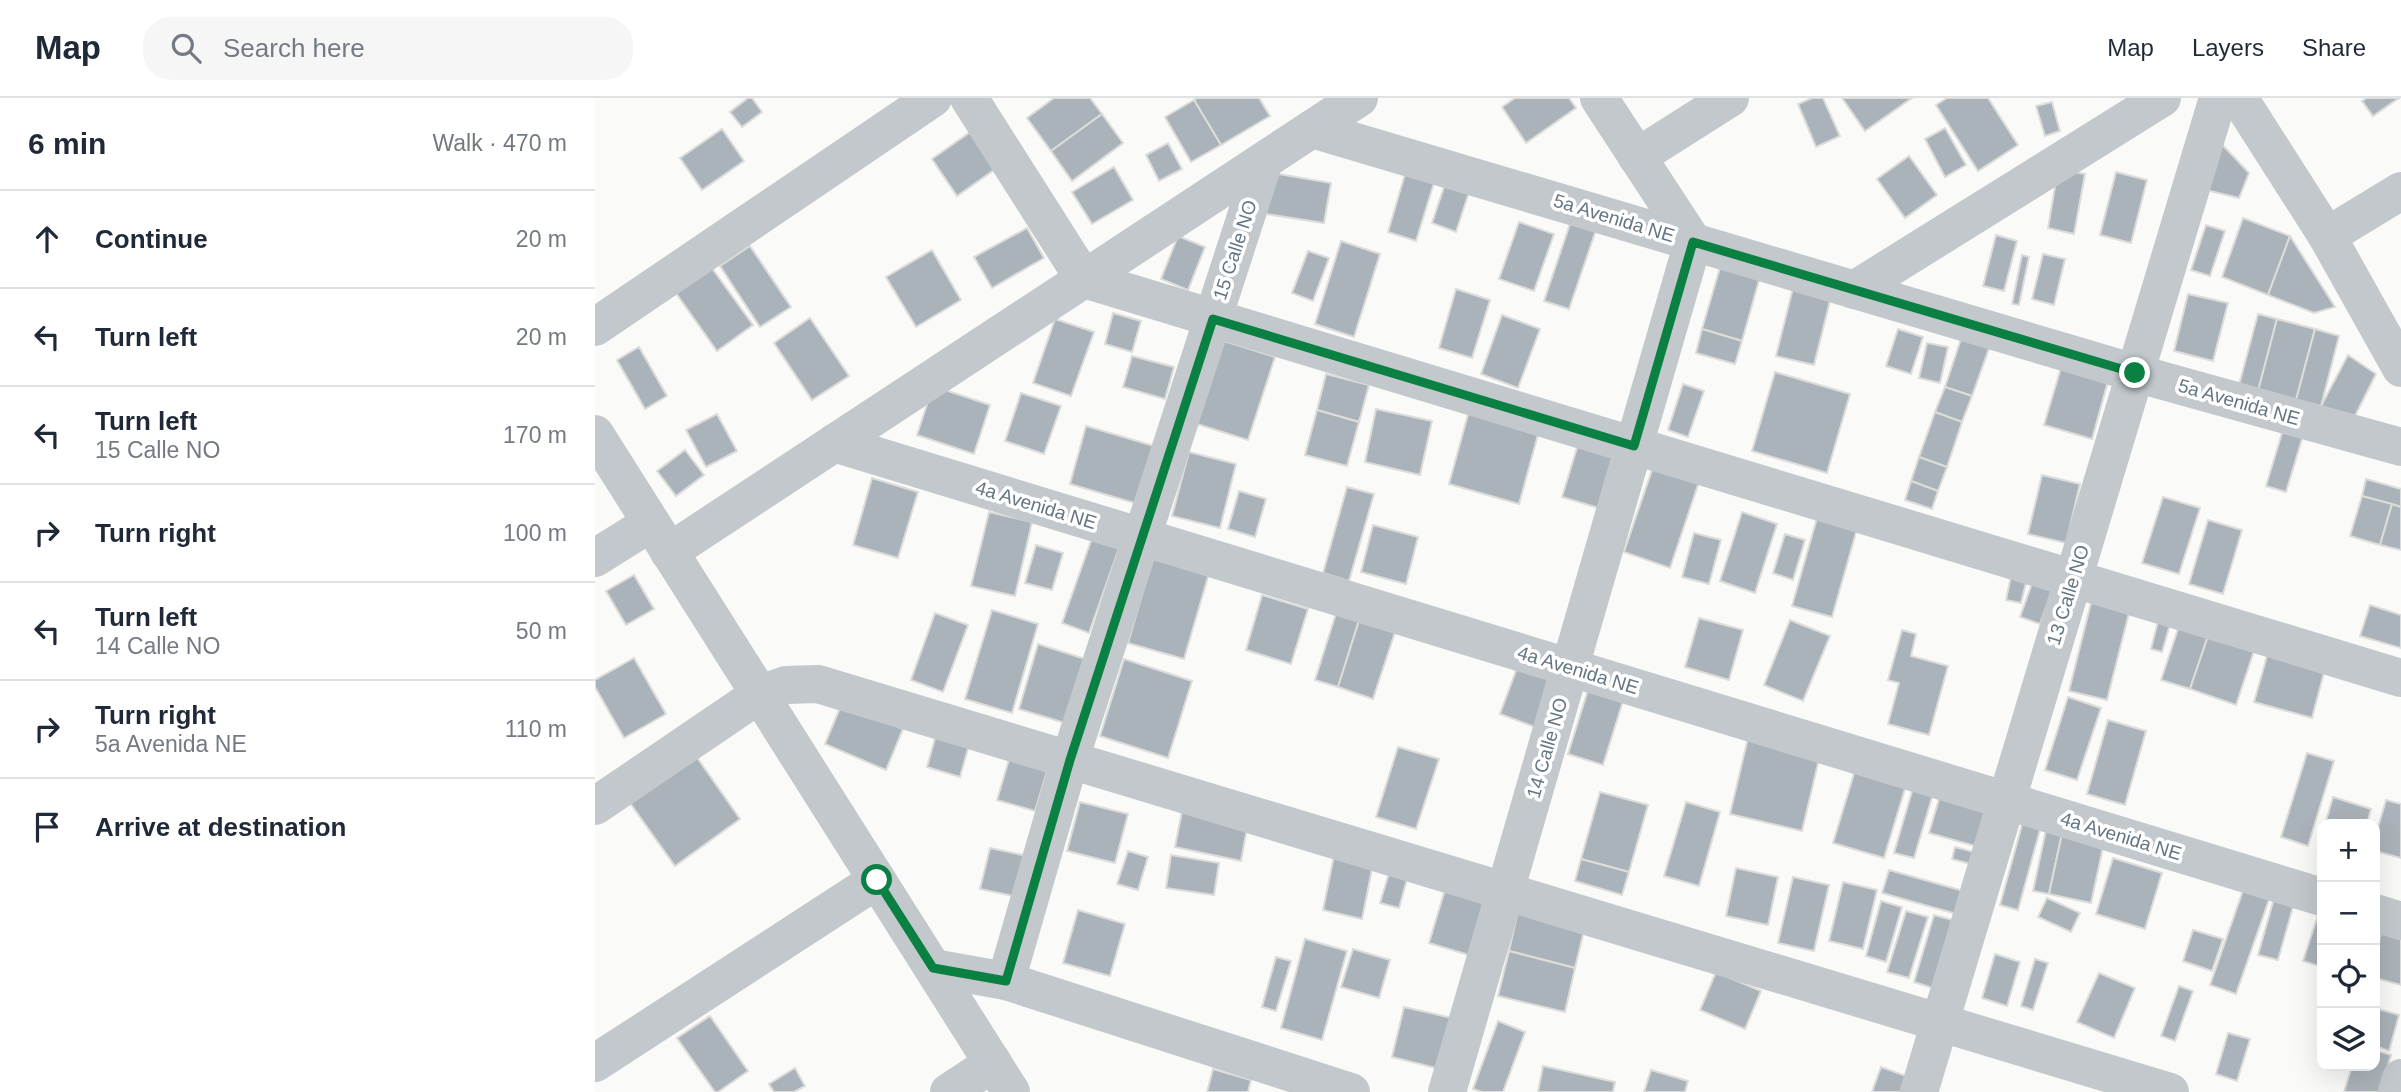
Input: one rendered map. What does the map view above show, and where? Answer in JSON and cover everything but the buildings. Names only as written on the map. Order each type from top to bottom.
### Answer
[{"type":"street","points":[[595,327],[933,98]]},
{"type":"street","points":[[969,98],[1084,279],[2401,678]]},
{"type":"street","points":[[595,558],[660,537],[834,443],[1359,98]]},
{"type":"street","points":[[1599,98],[1693,242]]},
{"type":"street","points":[[1637,157],[1730,98]]},
{"type":"street","points":[[1854,290],[2162,98]]},
{"type":"street","name":"13 Calle NO","points":[[1919,1092],[2218,98]]},
{"type":"street","points":[[2239,98],[2327,236],[2401,368]]},
{"type":"street","name":"5a Avenida NE","points":[[1313,129],[2135,373],[2401,447]]},
{"type":"street","name":"15 Calle NO","points":[[1006,981],[1070,760],[1263,161]]},
{"type":"street","points":[[2327,236],[2401,191]]},
{"type":"street","name":"14 Calle NO","points":[[1447,1092],[1693,242]]},
{"type":"street","points":[[595,434],[1002,1078],[949,1092]]},
{"type":"street","name":"4a Avenida NE","points":[[834,443],[2317,895]]},
{"type":"street","points":[[595,806],[759,694],[786,685],[818,684],[2170,1092]]},
{"type":"street","points":[[595,1063],[877,880]]},
{"type":"street","points":[[2380,915],[2401,921]]},
{"type":"street","points":[[933,968],[1006,981],[1351,1092]]},
{"type":"street","points":[[2397,1092],[2401,1078]]},
{"type":"route","points":[[877,880],[933,968],[1006,981],[1070,760],[1213,319],[1634,446],[1693,242],[2135,373]]}]
